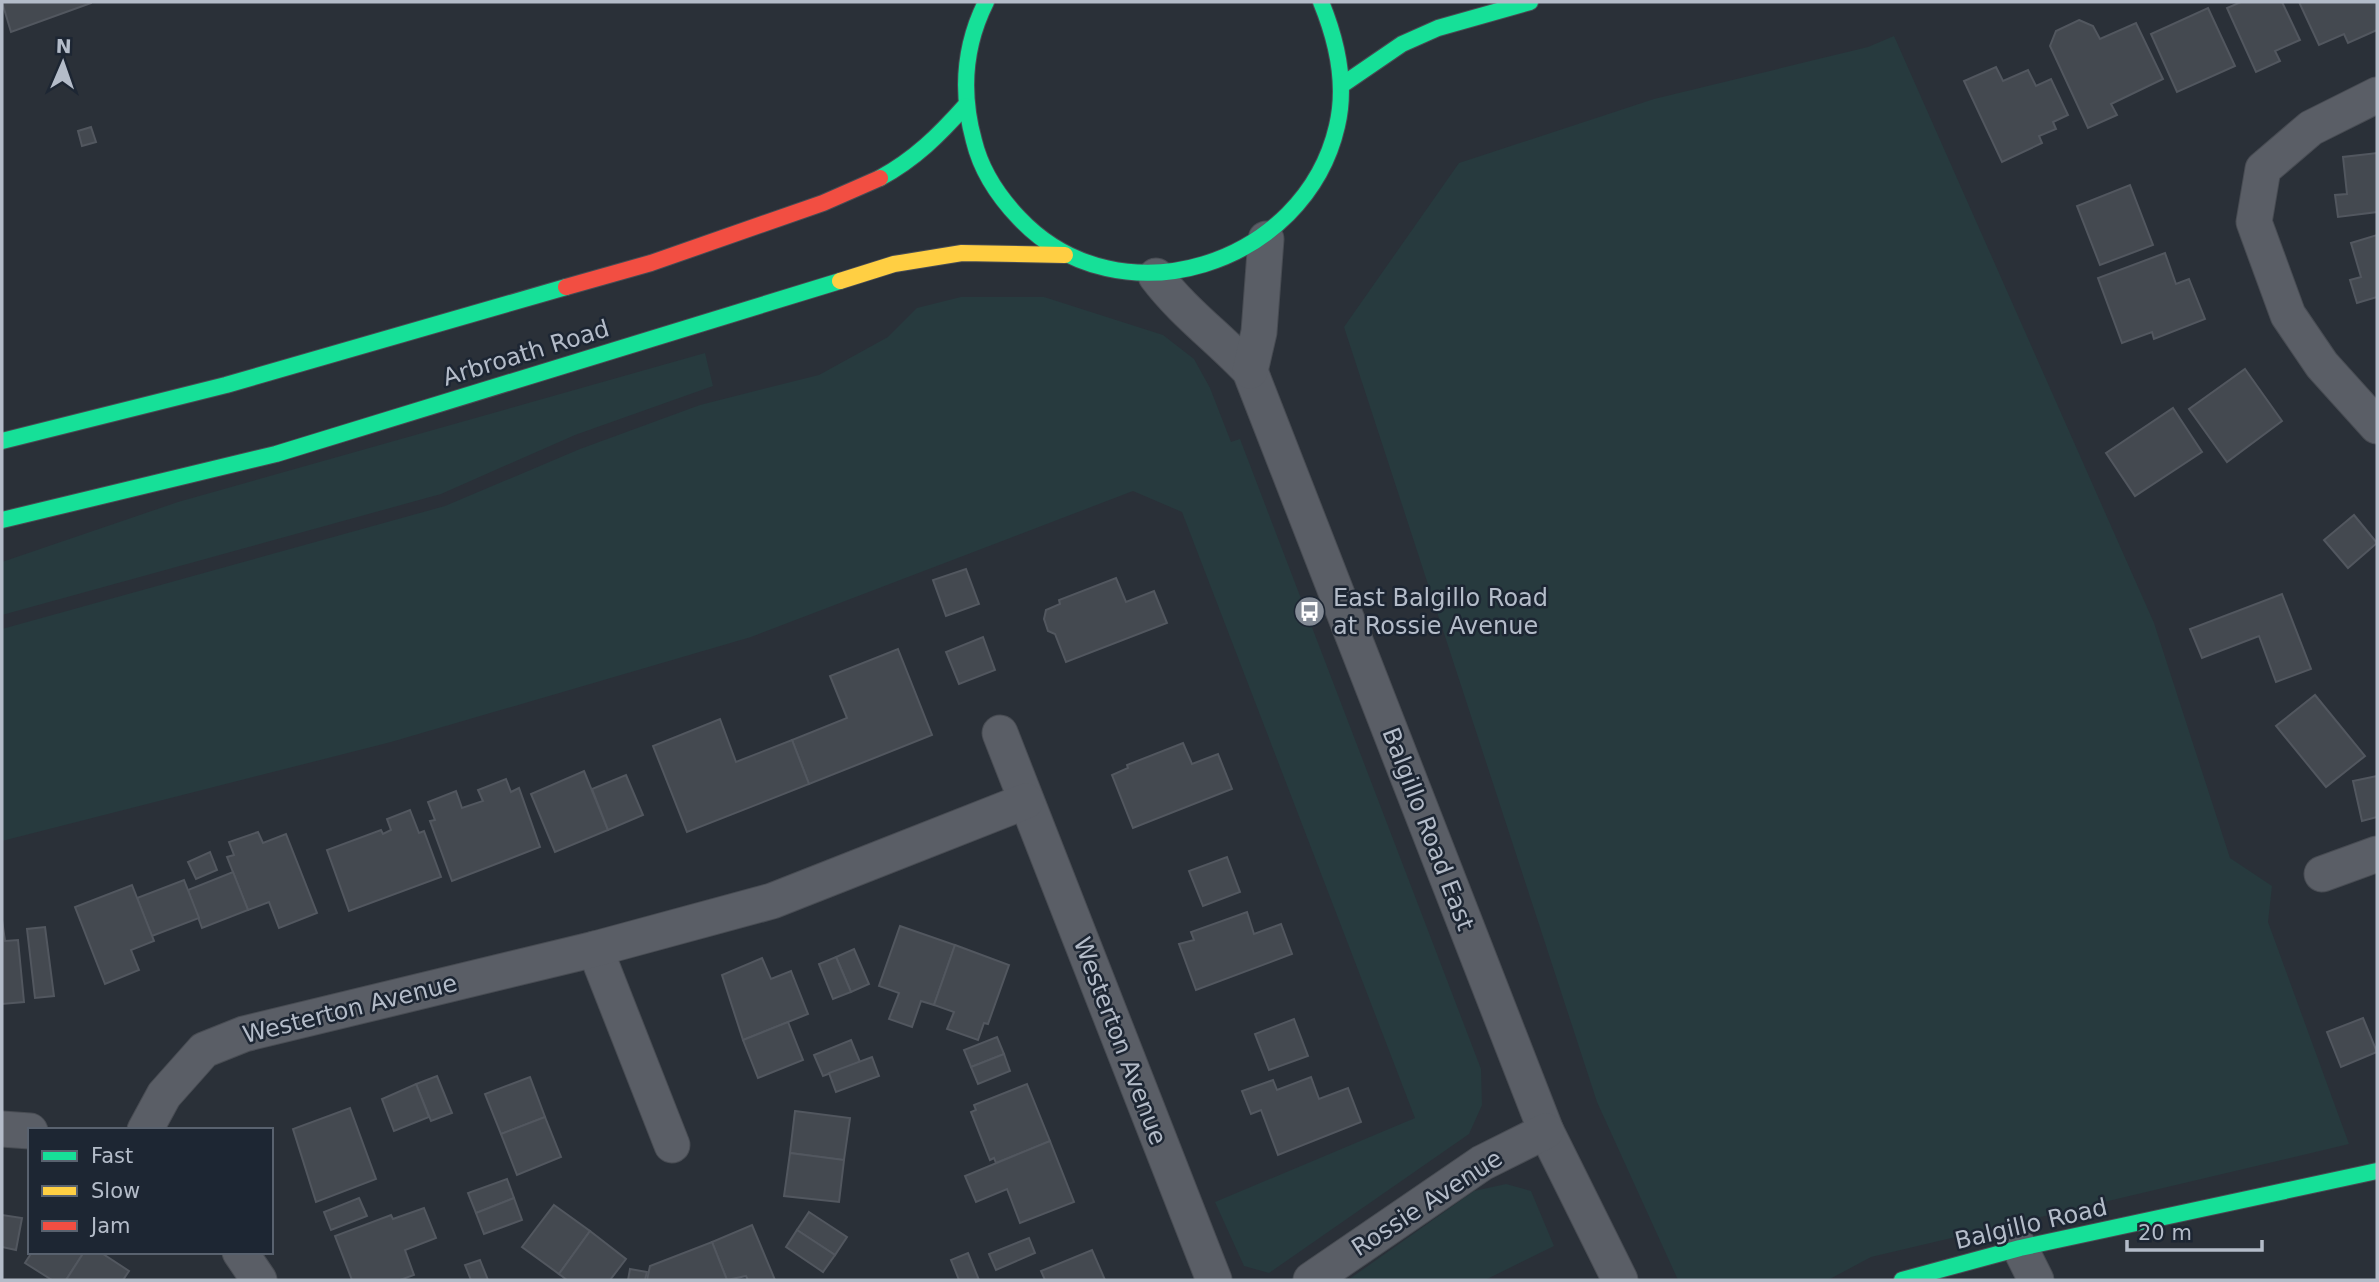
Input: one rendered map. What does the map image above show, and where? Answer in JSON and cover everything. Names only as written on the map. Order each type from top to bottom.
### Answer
[{"type":"main road","points":[[986,2],[979,14],[966,59],[965,106],[975,151],[996,192],[1027,228],[1065,255],[1109,271],[1156,276],[1214,266],[1266,239],[1307,196],[1333,144],[1342,85],[1336,42],[1321,2]]},
{"type":"main road","points":[[1342,85],[1402,44],[1426,33],[1530,2]]},
{"type":"main road","name":"Arbroath Road","points":[[2,441],[226,385],[611,274],[823,203],[869,184],[906,163],[936,139],[965,106]]},
{"type":"main road","name":"Arbroath Road","points":[[2,520],[276,454],[894,264],[962,253],[1065,255]]},
{"type":"main road","name":"Balgillo Road","points":[[1902,1280],[2020,1248],[2377,1171]]},
{"type":"street","points":[[2377,95],[2311,128],[2263,169],[2254,222],[2288,315],[2322,365],[2377,426]]},
{"type":"street","points":[[1250,371],[1259,332],[1266,239]]},
{"type":"street","name":"Balgillo Road East","points":[[1156,276],[1177,304],[1220,339],[1250,371],[1546,1131],[1620,1280]]},
{"type":"street","name":"Westerton Avenue","points":[[1000,733],[1214,1280]]},
{"type":"street","name":"Westerton Avenue","points":[[146,1128],[164,1095],[204,1050],[244,1034],[595,948],[772,901],[1026,801]]},
{"type":"street","points":[[2322,874],[2377,855]]},
{"type":"street","points":[[595,948],[672,1145]]},
{"type":"street","points":[[2,1129],[28,1131]]},
{"type":"street","name":"Rossie Avenue","points":[[1311,1280],[1482,1163],[1546,1131]]},
{"type":"street","points":[[2020,1248],[2036,1280]]},
{"type":"street","points":[[241,1254],[259,1280]]},
{"type":"green space","points":[[1894,36],[2154,623],[2230,858],[2272,886],[2268,922],[2349,1144],[1871,1257],[1828,1280],[1678,1280],[1597,1102],[1344,327],[1459,163],[1654,99],[1868,47]]},
{"type":"green space","points":[[961,297],[1044,297],[1163,335],[1194,359],[1210,388],[1231,442],[1240,439],[1481,1069],[1482,1105],[1469,1134],[1269,1273],[1244,1266],[1215,1202],[1415,1118],[1182,512],[1133,491],[751,637],[391,742],[2,841],[2,629],[445,506],[580,449],[700,405],[819,375],[888,337],[917,308]]},
{"type":"green space","points":[[705,353],[713,386],[575,435],[441,494],[2,615],[2,562],[178,502]]},
{"type":"green space","points":[[1506,1184],[1531,1191],[1554,1246],[1485,1280],[1348,1280],[1474,1191]]},
{"type":"building","points":[[2,2],[91,2],[91,3],[11,32]]},
{"type":"building","points":[[2241,2],[2282,2],[2300,40],[2275,51],[2280,61],[2256,72],[2227,8]]},
{"type":"building","points":[[2299,2],[2377,2],[2377,30],[2348,43],[2344,34],[2319,45]]},
{"type":"building","points":[[2208,8],[2235,66],[2177,92],[2151,34]]},
{"type":"building","points":[[2079,20],[2093,26],[2100,39],[2136,23],[2163,79],[2111,104],[2117,115],[2088,128],[2050,46],[2056,31]]},
{"type":"building","points":[[1996,67],[2003,81],[2028,70],[2036,86],[2051,79],[2068,115],[2053,122],[2056,129],[2039,136],[2042,143],[2002,162],[1964,81]]},
{"type":"building","points":[[91,127],[96,142],[82,146],[78,131]]},
{"type":"building","points":[[2377,153],[2377,212],[2338,217],[2335,195],[2347,194],[2343,157]]},
{"type":"building","points":[[2130,185],[2153,245],[2100,265],[2077,206]]},
{"type":"building","points":[[2377,235],[2377,297],[2357,303],[2350,280],[2361,277],[2351,243]]},
{"type":"building","points":[[2165,253],[2176,284],[2189,279],[2205,319],[2154,339],[2152,332],[2122,343],[2098,278]]},
{"type":"building","points":[[2245,369],[2282,421],[2227,462],[2189,409]]},
{"type":"building","points":[[2173,408],[2202,452],[2135,496],[2106,453]]},
{"type":"building","points":[[2354,515],[2377,543],[2348,568],[2324,540]]},
{"type":"building","points":[[966,569],[979,604],[946,616],[933,580]]},
{"type":"building","points":[[1116,578],[1126,602],[1154,591],[1167,623],[1066,662],[1055,634],[1048,631],[1044,619],[1046,610],[1060,604],[1059,600]]},
{"type":"building","points":[[2282,594],[2311,669],[2276,682],[2259,636],[2202,658],[2190,629]]},
{"type":"building","points":[[983,637],[995,670],[959,684],[946,652]]},
{"type":"building","points":[[898,649],[932,735],[809,784],[792,740],[847,718],[830,676]]},
{"type":"building","points":[[2315,695],[2365,756],[2326,787],[2276,726]]},
{"type":"building","points":[[720,719],[736,762],[792,740],[809,784],[687,832],[653,746]]},
{"type":"building","points":[[1183,743],[1192,764],[1218,754],[1232,789],[1133,828],[1112,775],[1128,768],[1127,765]]},
{"type":"building","points":[[584,771],[608,830],[555,852],[531,794]]},
{"type":"building","points":[[626,775],[643,815],[608,830],[592,789]]},
{"type":"building","points":[[2377,776],[2377,817],[2362,821],[2353,781]]},
{"type":"building","points":[[506,779],[511,792],[519,788],[540,847],[452,881],[430,821],[435,820],[428,802],[456,791],[462,808],[483,801],[478,790]]},
{"type":"building","points":[[410,810],[419,833],[424,831],[441,877],[349,911],[327,850],[381,830],[383,834],[391,830],[387,819]]},
{"type":"building","points":[[258,832],[263,843],[286,834],[317,913],[279,928],[269,902],[248,910],[227,857],[234,855],[229,842]]},
{"type":"building","points":[[210,852],[217,870],[196,879],[188,862]]},
{"type":"building","points":[[1227,857],[1240,892],[1203,906],[1189,871]]},
{"type":"building","points":[[233,872],[248,910],[202,928],[188,890]]},
{"type":"building","points":[[184,880],[199,918],[152,936],[137,898]]},
{"type":"building","points":[[132,885],[154,941],[131,950],[139,970],[105,984],[75,907]]},
{"type":"building","points":[[1247,912],[1254,934],[1281,924],[1292,954],[1196,990],[1179,944],[1194,940],[1191,932]]},
{"type":"building","points":[[2,920],[5,941],[18,940],[24,1002],[2,1004]]},
{"type":"building","points":[[900,926],[955,945],[934,1005],[921,1001],[912,1027],[889,1019],[899,993],[879,986]]},
{"type":"building","points":[[45,927],[54,996],[35,998],[27,929]]},
{"type":"building","points":[[955,945],[1009,965],[988,1024],[984,1023],[978,1040],[947,1029],[954,1012],[934,1005]]},
{"type":"building","points":[[854,949],[869,984],[851,992],[836,957]]},
{"type":"building","points":[[836,957],[851,992],[833,999],[819,964]]},
{"type":"building","points":[[762,958],[771,979],[791,971],[808,1014],[743,1040],[722,975]]},
{"type":"building","points":[[2363,1018],[2377,1052],[2341,1067],[2327,1032]]},
{"type":"building","points":[[1294,1019],[1308,1056],[1269,1070],[1255,1034]]},
{"type":"building","points":[[788,1022],[803,1060],[758,1078],[743,1040]]},
{"type":"building","points":[[997,1037],[1004,1054],[971,1067],[964,1050]]},
{"type":"building","points":[[851,1040],[860,1062],[823,1076],[814,1055]]},
{"type":"building","points":[[1004,1054],[1010,1071],[978,1084],[971,1067]]},
{"type":"building","points":[[872,1057],[879,1076],[836,1092],[829,1073]]},
{"type":"building","points":[[437,1076],[452,1113],[431,1121],[416,1084]]},
{"type":"building","points":[[530,1077],[545,1117],[501,1134],[485,1094]]},
{"type":"building","points":[[1311,1077],[1319,1099],[1348,1088],[1361,1122],[1278,1155],[1261,1110],[1251,1114],[1242,1091],[1273,1080],[1277,1090]]},
{"type":"building","points":[[416,1084],[429,1117],[394,1131],[382,1099]]},
{"type":"building","points":[[1027,1084],[1050,1141],[996,1163],[994,1158],[990,1160],[971,1112],[976,1110],[974,1105]]},
{"type":"building","points":[[350,1108],[376,1179],[316,1202],[293,1129]]},
{"type":"building","points":[[795,1111],[850,1118],[844,1160],[790,1153]]},
{"type":"building","points":[[545,1117],[561,1157],[517,1175],[501,1134]]},
{"type":"building","points":[[1050,1141],[1074,1202],[1020,1223],[1007,1189],[976,1202],[965,1176]]},
{"type":"building","points":[[790,1153],[844,1160],[839,1202],[784,1196]]},
{"type":"building","points":[[507,1179],[514,1198],[476,1213],[468,1193]]},
{"type":"building","points":[[359,1198],[367,1216],[331,1230],[324,1212]]},
{"type":"building","points":[[514,1198],[522,1220],[484,1234],[476,1213]]},
{"type":"building","points":[[554,1205],[590,1231],[559,1274],[522,1247]]},
{"type":"building","points":[[424,1208],[436,1238],[405,1250],[414,1275],[400,1280],[352,1280],[335,1236],[391,1215],[393,1219]]},
{"type":"building","points":[[809,1212],[847,1237],[835,1255],[797,1230]]},
{"type":"building","points":[[2,1215],[22,1218],[16,1250],[2,1247]]},
{"type":"building","points":[[752,1225],[775,1280],[748,1280],[746,1276],[727,1280],[712,1242]]},
{"type":"building","points":[[797,1230],[835,1255],[823,1272],[786,1247]]},
{"type":"building","points":[[590,1231],[626,1259],[610,1280],[567,1280],[559,1274]]},
{"type":"building","points":[[1029,1238],[1035,1253],[996,1270],[989,1254]]},
{"type":"building","points":[[712,1242],[727,1280],[647,1280],[650,1266]]},
{"type":"building","points":[[1092,1250],[1105,1280],[1045,1280],[1041,1271]]},
{"type":"building","points":[[968,1253],[979,1280],[959,1280],[951,1260]]},
{"type":"building","points":[[31,1254],[83,1254],[66,1280],[52,1280],[25,1263]]},
{"type":"building","points":[[83,1254],[103,1254],[129,1271],[123,1280],[66,1280]]},
{"type":"building","points":[[480,1260],[488,1280],[471,1280],[465,1265]]},
{"type":"building","points":[[630,1269],[647,1272],[645,1280],[628,1280]]},
{"type":"traffic: fast","points":[[986,2],[969,53],[966,88],[974,141],[992,182],[1019,218],[1060,250],[1107,268],[1156,273],[1204,264],[1249,244],[1288,214],[1318,174],[1337,126],[1341,94],[1336,47],[1321,2]]},
{"type":"traffic: fast","points":[[1342,85],[1402,44],[1438,28],[1530,2]]},
{"type":"traffic: fast","points":[[880,178],[926,146],[965,106]]},
{"type":"traffic: fast","points":[[2,520],[276,454],[840,281]]},
{"type":"traffic: fast","points":[[2,441],[226,385],[566,287]]},
{"type":"traffic: fast","points":[[1902,1280],[2020,1248],[2377,1171]]},
{"type":"traffic: slow","points":[[840,281],[894,264],[962,253],[1065,255]]},
{"type":"traffic: jam","points":[[566,287],[651,263],[823,203],[880,178]]},
{"type":"place","name":"East Balgillo Road at Rossie Avenue","points":[[1310,612]]}]
